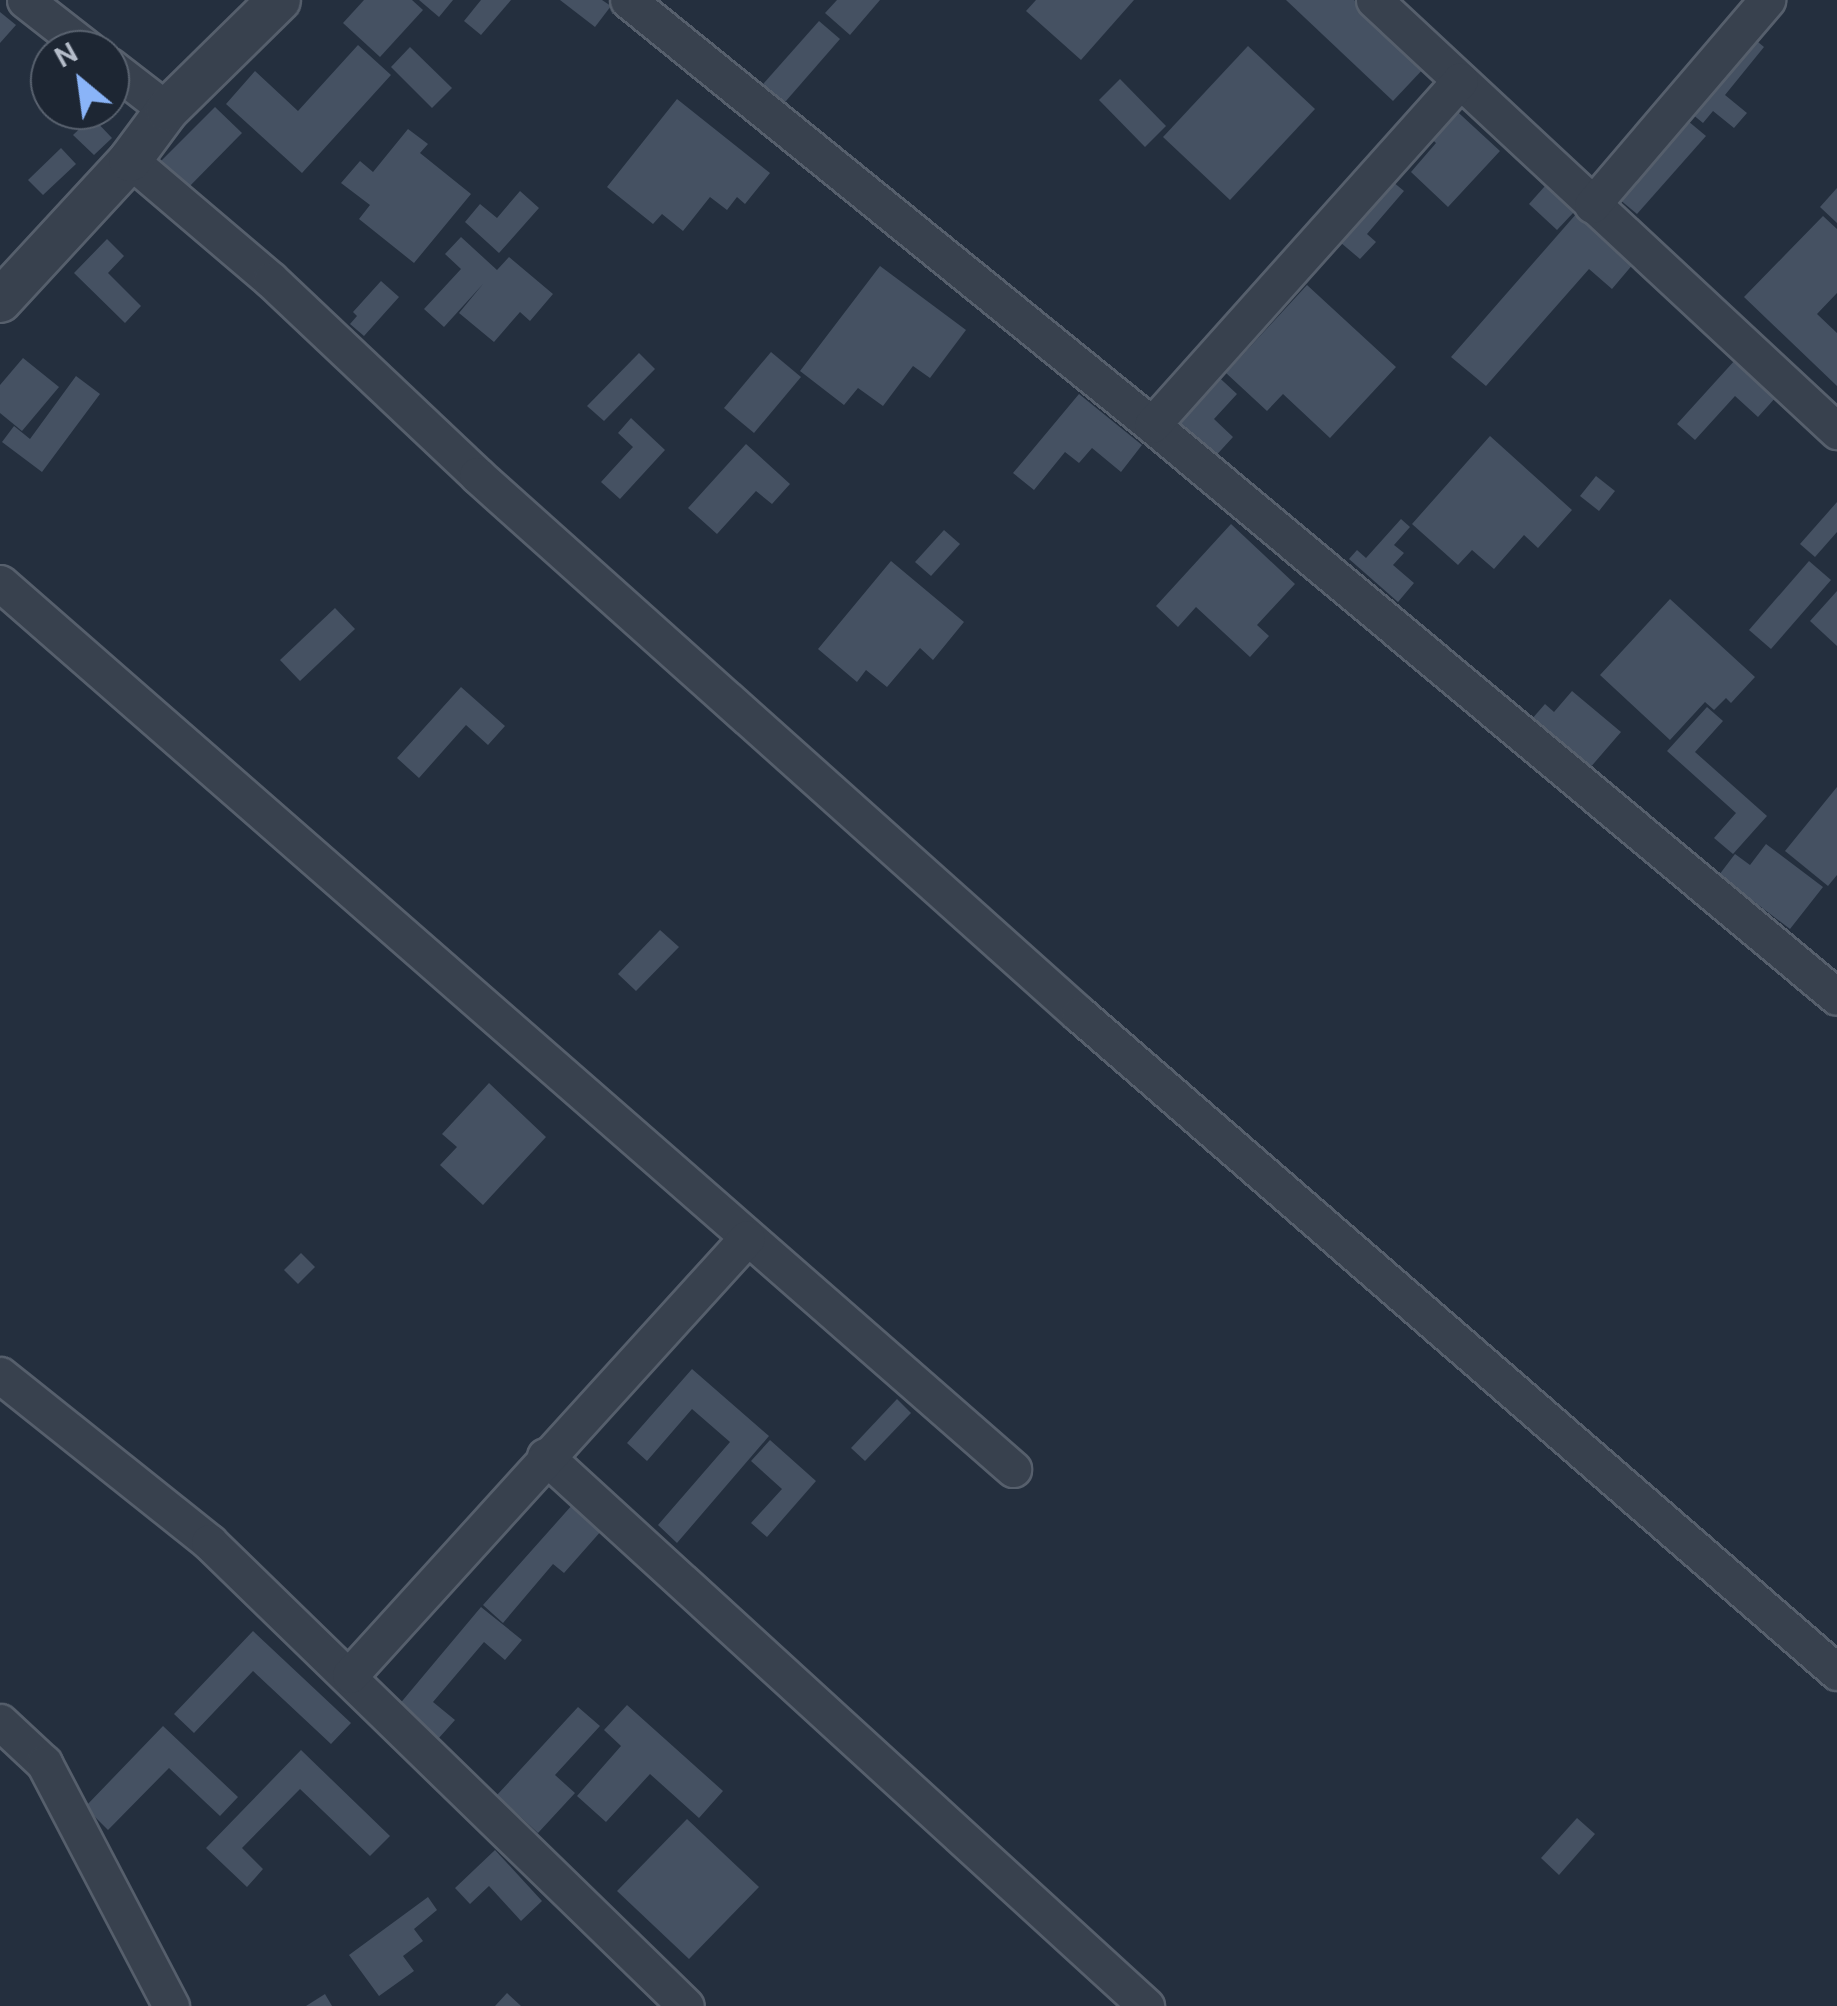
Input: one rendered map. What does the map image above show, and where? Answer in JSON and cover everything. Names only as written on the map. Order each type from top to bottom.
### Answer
[{"type":"street","points":[[25,0],[64,30]]},
{"type":"street","points":[[0,301],[130,160],[167,110],[279,0]]},
{"type":"street","points":[[628,0],[1152,425],[1837,997]]},
{"type":"street","points":[[1374,0],[1837,431]]},
{"type":"street","points":[[1592,205],[1767,0]]},
{"type":"street","points":[[130,81],[167,110]]},
{"type":"street","points":[[1152,425],[1460,81]]},
{"type":"street","points":[[130,160],[271,280],[477,475],[1079,1014],[1837,1672]]},
{"type":"street","points":[[0,583],[1014,1470]]},
{"type":"street","points":[[350,1675],[747,1238]]},
{"type":"street","points":[[0,1375],[208,1542],[350,1675],[686,2006]]},
{"type":"street","points":[[545,1456],[1146,2006]]},
{"type":"street","points":[[0,1722],[44,1763],[171,2006]]},
{"type":"building","points":[[364,0],[412,0],[423,10],[380,57],[343,23]]},
{"type":"building","points":[[419,0],[453,0],[439,17]]},
{"type":"building","points":[[481,0],[511,0],[481,35],[464,21]]},
{"type":"building","points":[[560,0],[602,0],[611,6],[595,27]]},
{"type":"building","points":[[837,0],[880,0],[850,35],[825,13]]},
{"type":"building","points":[[1036,0],[1134,0],[1081,60],[1026,11]]},
{"type":"building","points":[[1286,0],[1354,0],[1425,67],[1393,101]]},
{"type":"building","points":[[0,12],[16,25],[0,43]]},
{"type":"building","points":[[819,21],[840,39],[779,109],[757,91]]},
{"type":"building","points":[[1747,33],[1764,47],[1725,95],[1747,113],[1734,128],[1713,111],[1703,123],[1686,109]]},
{"type":"building","points":[[358,45],[391,75],[302,173],[226,104],[255,71],[298,111]]},
{"type":"building","points":[[1248,46],[1315,109],[1230,200],[1163,137]]},
{"type":"building","points":[[410,47],[452,88],[432,108],[391,67]]},
{"type":"building","points":[[1120,79],[1166,126],[1145,147],[1099,100]]},
{"type":"building","points":[[677,99],[770,173],[745,204],[737,197],[727,210],[710,197],[683,231],[662,214],[653,224],[607,187]]},
{"type":"building","points":[[1449,104],[1500,151],[1448,207],[1411,172],[1436,143],[1423,131]]},
{"type":"building","points":[[215,107],[242,133],[183,193],[156,166]]},
{"type":"building","points":[[1682,116],[1706,136],[1637,214],[1613,194]]},
{"type":"building","points":[[408,129],[428,144],[420,153],[471,194],[414,263],[359,219],[370,205],[341,183],[360,161],[373,172]]},
{"type":"building","points":[[78,130],[104,130],[112,138],[94,155],[73,135]]},
{"type":"building","points":[[61,148],[76,164],[43,195],[28,180]]},
{"type":"building","points":[[1387,177],[1404,191],[1367,234],[1376,242],[1360,259],[1334,237]]},
{"type":"building","points":[[1545,186],[1574,212],[1557,230],[1529,204]]},
{"type":"building","points":[[1837,188],[1837,223],[1820,207]]},
{"type":"building","points":[[520,191],[539,208],[499,253],[465,222],[480,204],[497,218]]},
{"type":"building","points":[[1577,213],[1634,263],[1612,289],[1589,269],[1486,386],[1451,357]]},
{"type":"building","points":[[1823,216],[1837,229],[1837,293],[1817,314],[1837,333],[1837,386],[1744,297]]},
{"type":"building","points":[[461,237],[497,270],[509,257],[553,294],[530,321],[520,312],[494,342],[459,313],[483,284],[444,327],[424,309],[461,269],[445,254]]},
{"type":"building","points":[[107,239],[124,256],[108,273],[141,306],[125,323],[74,273]]},
{"type":"building","points":[[880,266],[966,330],[930,378],[913,366],[883,406],[858,388],[844,405],[800,371]]},
{"type":"building","points":[[381,281],[399,297],[364,336],[350,324],[357,316],[353,312]]},
{"type":"building","points":[[1307,285],[1396,367],[1330,438],[1283,394],[1267,411],[1226,373]]},
{"type":"building","points":[[771,352],[801,377],[754,433],[724,408]]},
{"type":"building","points":[[639,353],[655,369],[604,421],[587,406]]},
{"type":"building","points":[[23,358],[59,387],[22,431],[0,413],[0,385]]},
{"type":"building","points":[[1736,359],[1777,396],[1758,417],[1735,396],[1695,440],[1677,424]]},
{"type":"building","points":[[1211,370],[1237,394],[1214,419],[1233,437],[1211,461],[1165,420]]},
{"type":"building","points":[[76,376],[100,394],[42,472],[2,442],[14,426],[30,439]]},
{"type":"building","points":[[1079,394],[1142,445],[1121,472],[1092,448],[1079,463],[1065,452],[1034,490],[1013,473]]},
{"type":"building","points":[[631,418],[665,450],[620,499],[601,482],[633,447],[618,433]]},
{"type":"building","points":[[1490,436],[1572,510],[1538,548],[1524,535],[1494,569],[1472,550],[1458,565],[1412,524]]},
{"type":"building","points":[[746,444],[790,484],[772,504],[756,491],[717,534],[688,508]]},
{"type":"building","points":[[1596,476],[1615,491],[1599,511],[1580,496]]},
{"type":"building","points":[[1837,502],[1837,532],[1815,557],[1800,544]]},
{"type":"building","points":[[1401,519],[1410,527],[1394,545],[1404,553],[1393,565],[1414,583],[1398,602],[1349,559],[1357,550],[1366,558]]},
{"type":"building","points":[[1231,524],[1295,584],[1257,625],[1269,636],[1250,657],[1196,607],[1178,627],[1156,606]]},
{"type":"building","points":[[944,530],[960,544],[931,576],[915,562]]},
{"type":"building","points":[[891,561],[964,622],[933,660],[920,648],[887,687],[866,670],[857,682],[818,649]]},
{"type":"building","points":[[1809,561],[1831,580],[1771,649],[1749,630]]},
{"type":"building","points":[[1837,591],[1837,646],[1810,621]]},
{"type":"building","points":[[1670,599],[1755,677],[1731,703],[1726,698],[1714,710],[1705,702],[1670,740],[1600,675]]},
{"type":"building","points":[[335,608],[355,629],[300,681],[280,660]]},
{"type":"building","points":[[461,687],[505,726],[488,745],[466,725],[419,778],[397,758]]},
{"type":"building","points":[[1572,691],[1621,732],[1589,769],[1531,720],[1545,704],[1554,712]]},
{"type":"building","points":[[1707,707],[1723,721],[1695,752],[1767,816],[1733,854],[1714,838],[1736,813],[1667,751]]},
{"type":"building","points":[[1837,787],[1837,875],[1828,886],[1785,851]]},
{"type":"building","points":[[1766,844],[1823,887],[1790,929],[1719,875],[1735,854],[1750,865]]},
{"type":"building","points":[[660,930],[679,947],[636,991],[618,974]]},
{"type":"building","points":[[489,1083],[546,1137],[483,1205],[440,1165],[457,1147],[442,1134]]},
{"type":"building","points":[[301,1253],[315,1267],[298,1284],[284,1270]]},
{"type":"building","points":[[692,1369],[769,1436],[677,1543],[658,1525],[730,1442],[692,1409],[647,1461],[627,1443]]},
{"type":"building","points":[[897,1399],[911,1413],[865,1461],[851,1448]]},
{"type":"building","points":[[770,1440],[816,1481],[767,1537],[751,1523],[782,1489],[751,1461]]},
{"type":"building","points":[[573,1504],[602,1530],[564,1573],[553,1564],[503,1623],[483,1605]]},
{"type":"building","points":[[481,1607],[522,1640],[505,1660],[484,1642],[433,1702],[455,1720],[438,1739],[398,1706]]},
{"type":"building","points":[[253,1631],[351,1723],[331,1744],[253,1671],[194,1733],[174,1714]]},
{"type":"building","points":[[627,1705],[723,1791],[699,1818],[650,1774],[606,1822],[577,1796],[621,1746],[604,1730]]},
{"type":"building","points":[[578,1707],[600,1726],[555,1775],[575,1793],[538,1833],[497,1795]]},
{"type":"building","points":[[163,1726],[238,1797],[220,1816],[169,1768],[108,1830],[85,1807]]},
{"type":"building","points":[[301,1750],[390,1836],[370,1856],[300,1789],[242,1848],[263,1869],[247,1887],[206,1848]]},
{"type":"building","points":[[1577,1818],[1595,1834],[1559,1875],[1541,1858]]},
{"type":"building","points":[[687,1819],[759,1887],[689,1959],[617,1891]]},
{"type":"building","points":[[495,1850],[542,1901],[521,1921],[489,1886],[470,1904],[455,1888]]},
{"type":"building","points":[[428,1897],[437,1910],[414,1929],[423,1941],[403,1956],[414,1971],[379,1996],[349,1955]]},
{"type":"building","points":[[507,1993],[521,2006],[495,2006]]},
{"type":"building","points":[[325,1994],[332,2006],[306,2006]]}]
